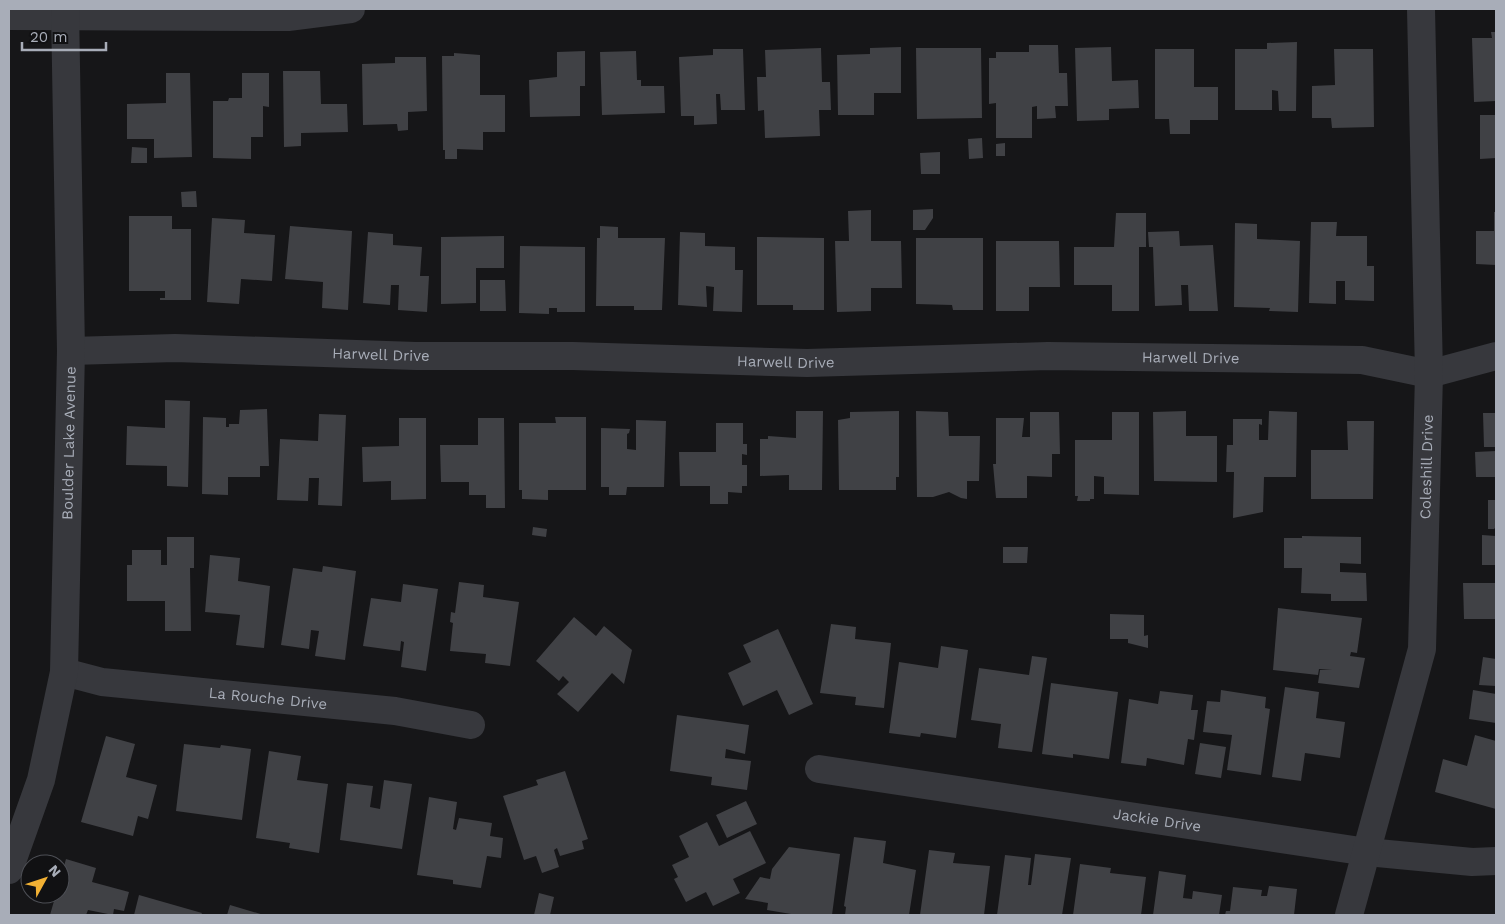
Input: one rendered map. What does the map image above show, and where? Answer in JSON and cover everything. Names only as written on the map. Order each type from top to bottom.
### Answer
[{"type":"street","points":[[9,16],[65,12],[288,17],[350,9]]},
{"type":"street","name":"Coleshill Drive","points":[[1349,915],[1422,648],[1429,374],[1421,9]]},
{"type":"street","name":"Boulder Lake Avenue","points":[[9,870],[41,780],[64,672],[71,351],[65,12]]},
{"type":"street","name":"Harwell Drive","points":[[71,351],[175,348],[416,356],[573,356],[807,363],[1048,356],[1356,360],[1429,374],[1496,356]]},
{"type":"street","name":"La Rouche Drive","points":[[64,672],[102,682],[395,711],[471,725]]},
{"type":"street","name":"Jackie Drive","points":[[819,769],[1367,852],[1472,862],[1496,861]]},
{"type":"building","points":[[1491,32],[1496,32],[1496,101],[1474,102],[1472,38],[1492,38]]},
{"type":"building","points":[[1297,42],[1296,111],[1279,111],[1278,91],[1272,90],[1272,110],[1235,110],[1235,49],[1267,49],[1267,43]]},
{"type":"building","points":[[1029,45],[1058,45],[1059,73],[1067,73],[1068,106],[1055,106],[1056,118],[1037,119],[1037,106],[1032,107],[1032,138],[996,138],[996,103],[989,104],[989,58],[996,58],[996,52],[1029,52]]},
{"type":"building","points":[[901,47],[901,93],[874,93],[874,115],[838,115],[837,55],[870,54],[870,48]]},
{"type":"building","points":[[1111,47],[1112,81],[1138,80],[1139,108],[1109,109],[1109,120],[1077,121],[1075,48]]},
{"type":"building","points":[[821,48],[822,82],[830,82],[831,110],[819,110],[820,136],[765,138],[764,110],[758,111],[757,77],[766,77],[765,50]]},
{"type":"building","points":[[916,48],[981,48],[982,118],[917,119]]},
{"type":"building","points":[[713,49],[743,49],[745,110],[721,110],[720,94],[716,94],[717,124],[694,125],[694,116],[681,116],[679,57],[713,55]]},
{"type":"building","points":[[1155,49],[1194,49],[1194,87],[1218,87],[1218,120],[1190,120],[1190,134],[1170,134],[1169,119],[1155,119]]},
{"type":"building","points":[[1334,49],[1373,49],[1374,127],[1332,128],[1331,118],[1312,118],[1312,86],[1335,85]]},
{"type":"building","points":[[585,51],[585,86],[580,86],[580,116],[530,117],[529,80],[557,77],[557,52]]},
{"type":"building","points":[[636,51],[637,80],[641,80],[641,86],[664,86],[665,113],[602,115],[600,52]]},
{"type":"building","points":[[454,53],[480,55],[480,95],[505,95],[505,132],[483,132],[483,150],[457,149],[457,159],[445,159],[445,150],[443,150],[442,56],[454,56]]},
{"type":"building","points":[[395,57],[426,57],[427,111],[408,112],[408,130],[398,131],[397,124],[363,125],[362,64],[395,63]]},
{"type":"building","points":[[283,71],[320,71],[321,104],[347,104],[348,132],[301,133],[301,146],[284,147]]},
{"type":"building","points":[[166,73],[190,73],[192,157],[154,158],[154,139],[127,139],[127,104],[166,103]]},
{"type":"building","points":[[242,73],[269,73],[269,107],[263,106],[263,137],[251,137],[251,159],[213,158],[213,101],[228,101],[229,98],[242,98]]},
{"type":"building","points":[[1480,115],[1496,115],[1496,158],[1480,159]]},
{"type":"building","points":[[982,138],[983,158],[969,159],[968,139]]},
{"type":"building","points":[[1005,143],[1005,156],[996,156],[996,144]]},
{"type":"building","points":[[132,147],[147,148],[147,163],[131,163]]},
{"type":"building","points":[[940,152],[940,174],[921,174],[920,153]]},
{"type":"building","points":[[196,191],[197,207],[182,207],[181,192]]},
{"type":"building","points":[[933,209],[933,218],[925,230],[913,230],[913,210]]},
{"type":"building","points":[[871,210],[871,241],[901,241],[902,288],[871,288],[871,311],[837,312],[835,241],[849,241],[848,211]]},
{"type":"building","points":[[1494,212],[1496,212],[1496,265],[1476,264],[1476,231],[1494,231]]},
{"type":"building","points":[[1116,213],[1146,213],[1146,247],[1139,247],[1139,311],[1112,311],[1112,285],[1074,285],[1074,247],[1114,247]]},
{"type":"building","points":[[129,216],[172,216],[172,229],[191,229],[191,300],[160,300],[160,298],[165,298],[165,291],[129,291]]},
{"type":"building","points":[[212,218],[245,220],[244,233],[275,235],[272,281],[241,279],[239,304],[207,302]]},
{"type":"building","points":[[1311,222],[1337,222],[1336,236],[1367,236],[1367,266],[1374,266],[1374,301],[1345,300],[1345,281],[1336,281],[1336,304],[1309,303]]},
{"type":"building","points":[[1235,223],[1257,224],[1257,239],[1300,241],[1298,312],[1269,311],[1270,308],[1234,307]]},
{"type":"building","points":[[290,226],[352,231],[348,310],[322,308],[323,282],[285,279]]},
{"type":"building","points":[[600,226],[618,227],[618,238],[665,238],[662,310],[634,310],[634,306],[596,306],[597,238],[600,238]]},
{"type":"building","points":[[1179,231],[1180,246],[1213,245],[1218,311],[1189,311],[1188,285],[1181,285],[1182,305],[1155,306],[1153,247],[1149,247],[1148,232]]},
{"type":"building","points":[[368,232],[393,234],[393,245],[422,247],[420,276],[429,276],[427,312],[398,310],[399,285],[391,285],[390,305],[363,303]]},
{"type":"building","points":[[680,232],[705,233],[705,246],[735,247],[735,270],[743,270],[742,312],[713,311],[714,287],[706,286],[707,307],[678,305]]},
{"type":"building","points":[[504,236],[504,268],[476,268],[476,303],[441,304],[441,237]]},
{"type":"building","points":[[757,237],[824,238],[824,310],[793,310],[793,305],[757,305]]},
{"type":"building","points":[[916,238],[983,238],[983,310],[953,310],[952,305],[916,304]]},
{"type":"building","points":[[996,241],[1059,241],[1060,287],[1029,287],[1029,311],[996,311]]},
{"type":"building","points":[[520,246],[585,247],[585,312],[557,312],[557,308],[549,308],[549,314],[519,313]]},
{"type":"building","points":[[480,280],[505,280],[506,311],[480,311]]},
{"type":"building","points":[[165,400],[190,401],[188,487],[167,486],[167,466],[126,465],[127,426],[165,428]]},
{"type":"building","points":[[267,409],[269,466],[260,466],[260,477],[228,477],[228,495],[202,494],[203,417],[226,418],[226,427],[229,427],[229,424],[239,424],[240,410]]},
{"type":"building","points":[[796,411],[823,411],[822,490],[789,490],[789,475],[760,476],[760,439],[768,439],[768,436],[796,438]]},
{"type":"building","points":[[899,411],[899,477],[896,477],[896,490],[839,490],[838,420],[850,418],[850,412]]},
{"type":"building","points":[[916,411],[948,412],[949,436],[980,436],[979,481],[967,481],[967,499],[949,492],[933,497],[917,497]]},
{"type":"building","points":[[1186,411],[1186,436],[1217,436],[1217,482],[1154,481],[1153,412]]},
{"type":"building","points":[[1269,411],[1297,412],[1296,477],[1264,477],[1263,512],[1233,518],[1234,472],[1226,472],[1227,445],[1233,445],[1233,419],[1262,419],[1262,425],[1259,424],[1259,440],[1268,440]]},
{"type":"building","points":[[1030,412],[1059,412],[1060,454],[1052,454],[1052,477],[1027,476],[1027,498],[996,498],[993,464],[996,464],[996,418],[1024,418],[1022,437],[1030,437]]},
{"type":"building","points":[[1112,412],[1139,412],[1139,495],[1104,494],[1104,477],[1094,476],[1094,499],[1090,499],[1090,501],[1077,501],[1078,496],[1075,496],[1075,440],[1112,440]]},
{"type":"building","points":[[1483,413],[1496,413],[1496,447],[1484,447]]},
{"type":"building","points":[[319,414],[346,415],[342,506],[318,505],[319,478],[309,478],[308,501],[277,500],[280,439],[318,441]]},
{"type":"building","points":[[555,417],[586,417],[586,490],[548,490],[548,500],[522,499],[522,490],[519,490],[519,423],[556,423]]},
{"type":"building","points":[[399,418],[426,418],[426,499],[391,500],[391,481],[363,482],[362,447],[399,446]]},
{"type":"building","points":[[478,418],[504,418],[505,508],[486,508],[486,495],[469,495],[469,482],[441,482],[440,445],[478,445]]},
{"type":"building","points":[[636,420],[666,421],[664,487],[627,487],[626,495],[609,495],[609,487],[601,487],[601,428],[630,429],[627,434],[627,449],[636,450]]},
{"type":"building","points":[[1347,421],[1374,421],[1373,499],[1311,499],[1311,450],[1348,450]]},
{"type":"building","points":[[716,423],[743,423],[743,444],[747,444],[747,455],[742,454],[742,465],[747,465],[747,486],[742,486],[742,493],[728,492],[728,504],[710,504],[710,486],[680,486],[679,452],[716,452]]},
{"type":"building","points":[[1496,451],[1496,477],[1476,477],[1475,452]]},
{"type":"building","points":[[1488,500],[1496,500],[1496,527],[1494,529],[1488,529]]},
{"type":"building","points":[[533,527],[547,529],[546,537],[532,535]]},
{"type":"building","points":[[1482,535],[1496,536],[1496,565],[1482,565]]},
{"type":"building","points":[[1302,536],[1361,537],[1361,564],[1340,563],[1340,572],[1366,573],[1367,601],[1331,601],[1331,594],[1301,593],[1302,568],[1284,568],[1284,538],[1302,538]]},
{"type":"building","points":[[167,537],[194,537],[194,568],[190,568],[191,631],[165,631],[165,601],[127,601],[127,565],[132,565],[132,550],[161,550],[161,565],[167,565]]},
{"type":"building","points":[[1003,547],[1028,547],[1027,563],[1003,563]]},
{"type":"building","points":[[210,555],[240,558],[238,581],[270,586],[264,648],[236,645],[240,615],[205,612]]},
{"type":"building","points":[[323,566],[356,571],[345,660],[315,656],[319,631],[311,630],[309,649],[281,645],[293,568],[322,572]]},
{"type":"building","points":[[459,582],[484,585],[483,597],[519,602],[510,666],[485,663],[486,654],[450,651],[453,623],[450,622],[451,612],[455,613]]},
{"type":"building","points":[[1463,583],[1496,583],[1496,619],[1464,619]]},
{"type":"building","points":[[403,584],[438,589],[426,671],[401,667],[404,642],[401,641],[400,651],[363,646],[371,598],[401,602]]},
{"type":"building","points":[[1278,608],[1362,618],[1357,653],[1351,652],[1350,656],[1365,658],[1359,688],[1318,683],[1320,670],[1332,670],[1319,669],[1318,675],[1273,670]]},
{"type":"building","points":[[1110,614],[1144,615],[1144,636],[1148,635],[1148,648],[1128,643],[1128,639],[1110,639]]},
{"type":"building","points":[[574,617],[596,636],[604,626],[632,650],[624,684],[612,673],[578,712],[557,694],[569,682],[563,676],[559,681],[536,661]]},
{"type":"building","points":[[831,624],[856,627],[855,639],[891,643],[884,708],[855,705],[856,697],[820,693]]},
{"type":"building","points":[[778,629],[813,704],[789,715],[777,690],[743,706],[728,673],[751,662],[743,645]]},
{"type":"building","points":[[941,646],[968,650],[956,738],[921,733],[920,737],[889,733],[899,662],[938,668]]},
{"type":"building","points":[[1032,656],[1047,658],[1032,752],[998,748],[1001,724],[971,720],[979,668],[1029,675]]},
{"type":"building","points":[[1483,657],[1496,659],[1496,686],[1479,685]]},
{"type":"building","points":[[1051,683],[1118,692],[1109,759],[1073,754],[1073,758],[1042,754]]},
{"type":"building","points":[[1285,687],[1319,692],[1316,718],[1345,722],[1340,758],[1305,753],[1301,781],[1272,777]]},
{"type":"building","points":[[1221,690],[1266,697],[1265,708],[1270,709],[1261,775],[1227,770],[1232,735],[1203,732],[1207,701],[1220,702]]},
{"type":"building","points":[[1473,690],[1496,694],[1496,723],[1469,719]]},
{"type":"building","points":[[1160,691],[1193,695],[1191,710],[1198,710],[1194,740],[1188,739],[1184,765],[1147,758],[1146,766],[1121,763],[1129,699],[1158,704]]},
{"type":"building","points":[[677,715],[749,725],[745,754],[726,749],[725,758],[751,761],[747,790],[711,785],[712,777],[670,771]]},
{"type":"building","points":[[1475,735],[1496,741],[1496,809],[1435,792],[1443,759],[1467,766]]},
{"type":"building","points":[[106,736],[135,744],[126,777],[157,785],[148,819],[138,816],[133,836],[81,822]]},
{"type":"building","points":[[1200,743],[1226,747],[1221,778],[1195,774]]},
{"type":"building","points":[[184,744],[220,748],[221,745],[251,749],[242,820],[176,811]]},
{"type":"building","points":[[269,751],[301,756],[297,780],[328,784],[319,853],[289,848],[290,843],[256,838]]},
{"type":"building","points":[[565,771],[588,839],[582,841],[584,849],[560,856],[557,848],[554,850],[559,867],[542,873],[536,856],[524,860],[503,796],[538,785],[536,780]]},
{"type":"building","points":[[384,780],[412,784],[402,849],[340,840],[347,783],[373,786],[370,807],[380,809]]},
{"type":"building","points":[[429,797],[457,802],[453,829],[456,830],[459,818],[492,823],[490,836],[503,838],[501,858],[487,856],[481,888],[453,884],[453,880],[417,875]]},
{"type":"building","points":[[746,801],[757,824],[727,838],[716,815]]},
{"type":"building","points":[[707,822],[719,846],[750,831],[766,863],[733,879],[740,893],[713,906],[706,892],[686,902],[674,879],[678,877],[672,865],[689,857],[679,836]]},
{"type":"building","points":[[854,837],[886,841],[883,863],[916,870],[909,915],[845,915],[846,907],[844,906]]},
{"type":"building","points":[[789,847],[840,854],[832,915],[797,915],[767,910],[768,903],[745,899],[760,877],[770,879],[772,869]]},
{"type":"building","points":[[929,850],[955,853],[953,863],[990,866],[984,915],[920,915]]},
{"type":"building","points":[[1035,854],[1071,858],[1062,915],[997,915],[1005,855],[1031,858],[1028,885],[1031,885]]},
{"type":"building","points":[[70,860],[96,868],[92,882],[129,892],[124,911],[114,909],[113,915],[88,910],[86,915],[50,915],[53,904],[70,904]]},
{"type":"building","points":[[1080,864],[1111,868],[1110,873],[1146,877],[1141,915],[1073,915]]},
{"type":"building","points":[[1159,871],[1186,875],[1183,898],[1192,899],[1193,891],[1222,895],[1219,915],[1153,915]]},
{"type":"building","points":[[1269,886],[1297,889],[1294,915],[1225,915],[1226,911],[1230,911],[1233,887],[1262,890],[1261,896],[1267,896]]},
{"type":"building","points":[[539,893],[554,897],[550,915],[534,915]]},
{"type":"building","points":[[139,895],[202,913],[201,915],[134,915]]},
{"type":"building","points":[[230,905],[264,915],[227,915]]}]
